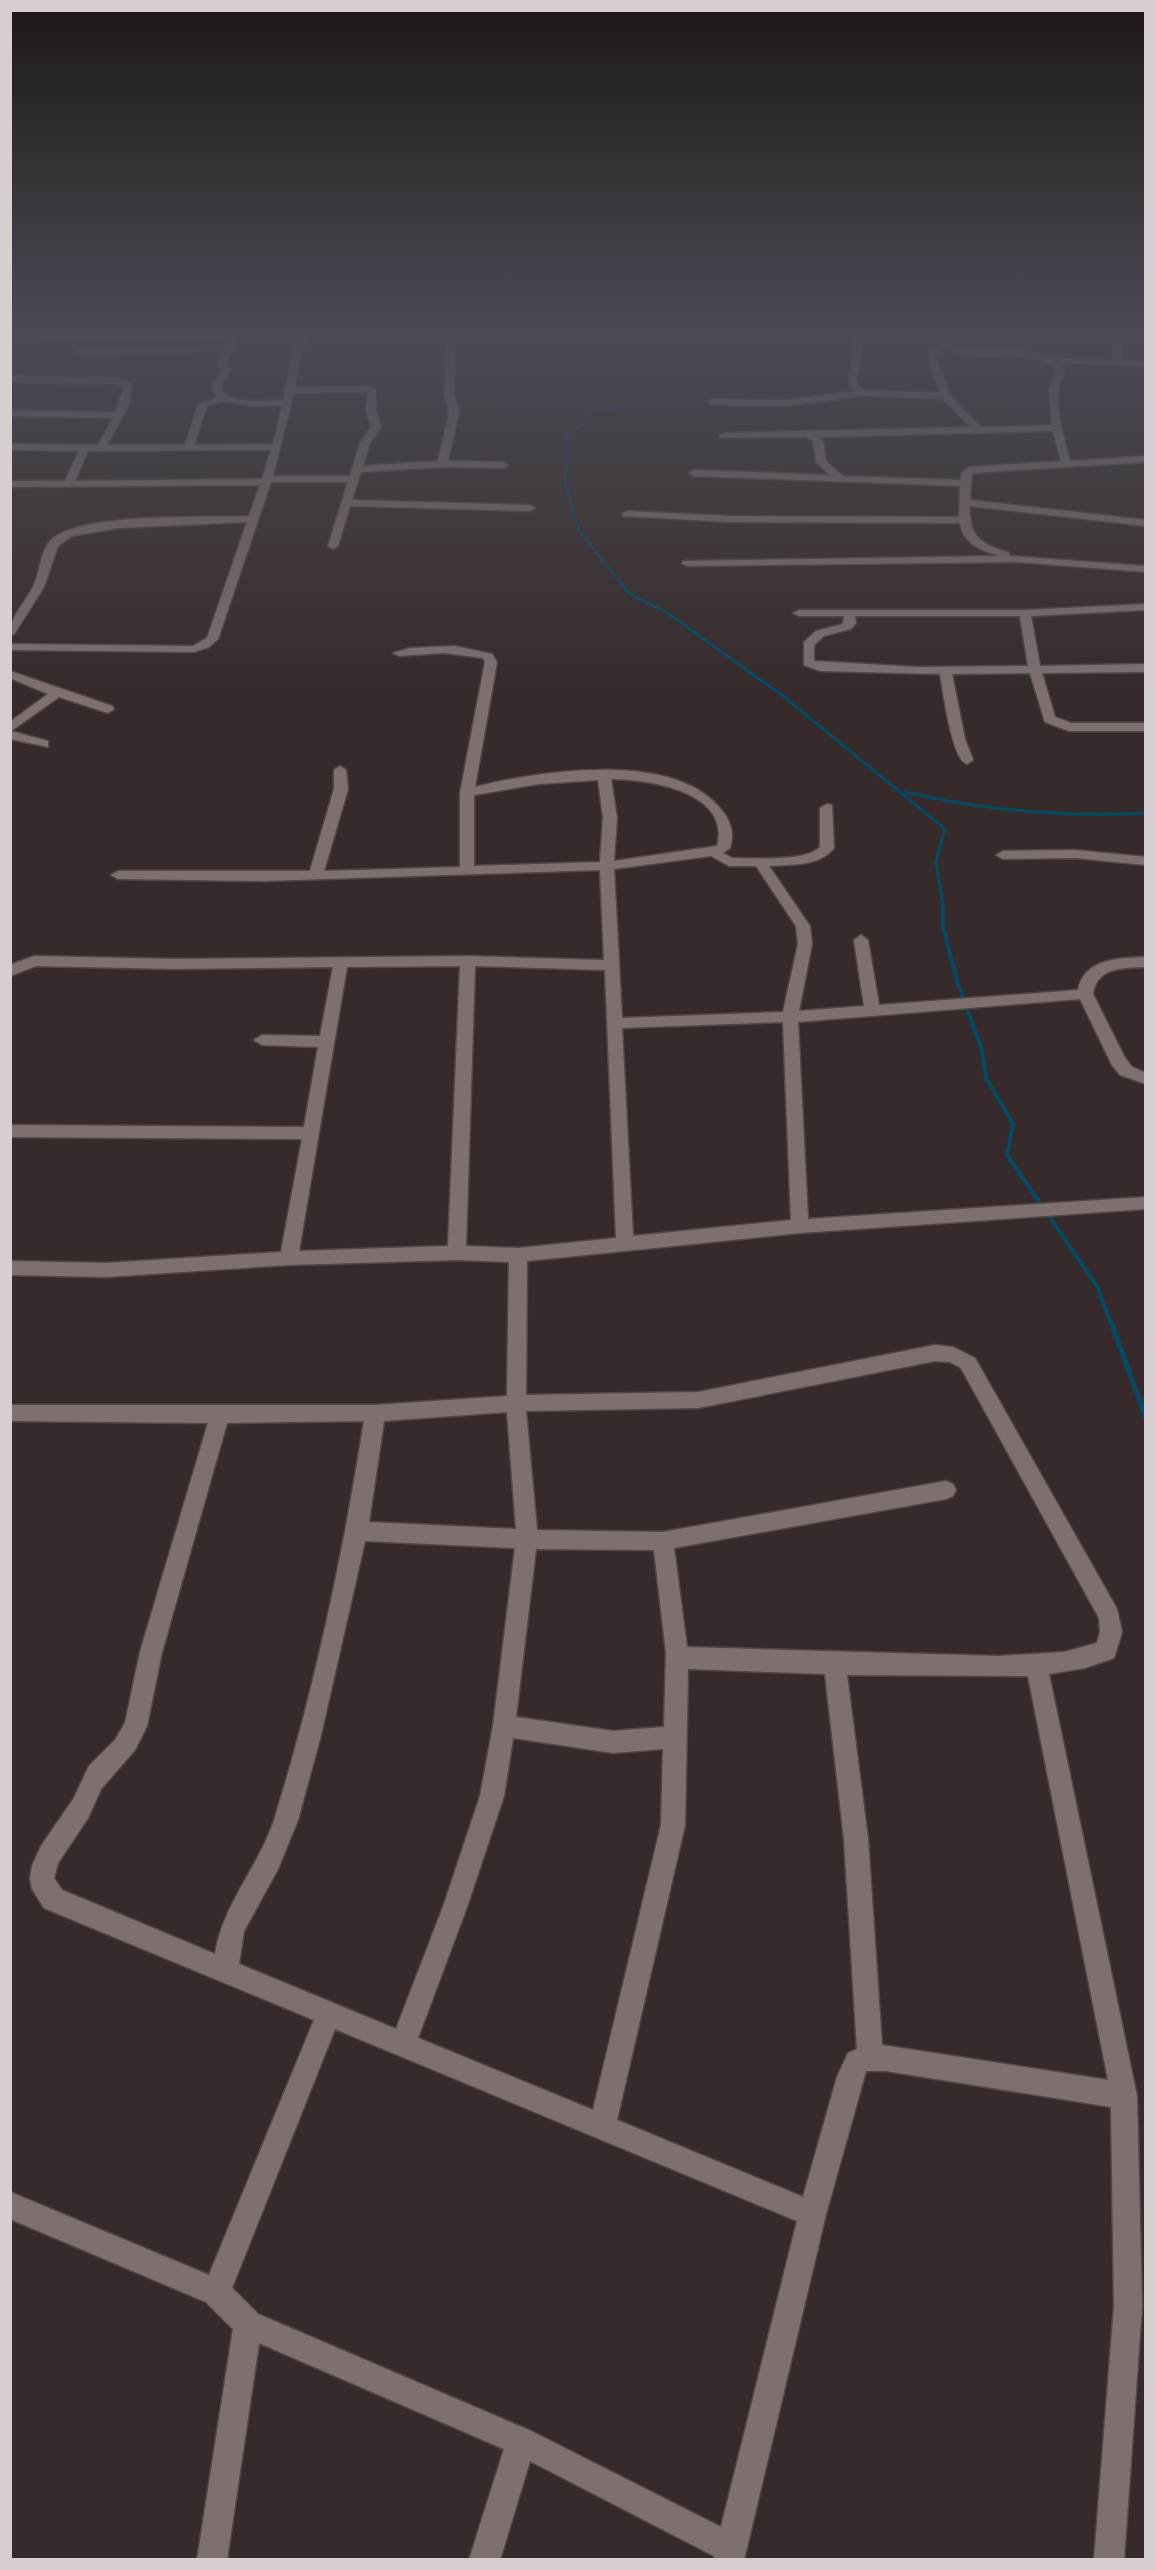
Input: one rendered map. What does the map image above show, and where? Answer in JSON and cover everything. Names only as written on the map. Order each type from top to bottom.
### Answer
[{"type":"street","points":[[69,483],[82,454]]},
{"type":"street","points":[[10,647],[194,649],[205,645],[212,639],[274,454]]},
{"type":"street","points":[[333,546],[362,454]]},
{"type":"street","points":[[443,464],[444,454]]},
{"type":"street","points":[[820,454],[821,462],[841,478]]},
{"type":"street","points":[[1064,454],[1066,463]]},
{"type":"street","points":[[1017,559],[984,549],[974,543],[964,530],[964,475],[969,470],[978,467],[1146,459]]},
{"type":"street","points":[[358,469],[443,464],[503,465]]},
{"type":"street","points":[[694,473],[965,483]]},
{"type":"street","points":[[10,484],[353,479]]},
{"type":"street","points":[[965,502],[1146,523]]},
{"type":"street","points":[[345,503],[530,508]]},
{"type":"street","points":[[627,514],[729,519],[965,520]]},
{"type":"street","points":[[10,632],[45,573],[47,559],[55,542],[69,534],[120,523],[254,519]]},
{"type":"street","points":[[687,563],[936,562],[1017,559],[1146,568]]},
{"type":"street","points":[[799,613],[1025,613],[1146,607]]},
{"type":"street","points":[[1025,613],[1035,669],[1049,719],[1054,724],[1069,727],[1146,727]]},
{"type":"street","points":[[849,614],[850,623],[847,627],[820,633],[808,644],[808,663],[811,666],[945,670],[1146,668]]},
{"type":"street","points":[[399,653],[426,650],[467,651],[488,657],[491,662],[467,793],[467,869]]},
{"type":"street","points":[[945,670],[959,739],[967,760]]},
{"type":"street","points":[[10,674],[57,693],[108,709]]},
{"type":"street","points":[[10,728],[57,693]]},
{"type":"street","points":[[10,735],[44,744]]},
{"type":"street","points":[[316,876],[341,789],[340,770]]},
{"type":"street","points":[[118,875],[316,876],[467,869],[607,866],[713,852],[723,848],[727,838],[724,823],[712,807],[692,791],[668,781],[647,777],[604,777],[508,783],[467,793]]},
{"type":"street","points":[[604,777],[610,819],[607,866],[625,1245]]},
{"type":"street","points":[[729,862],[806,859],[821,854],[827,848],[827,808]]},
{"type":"street","points":[[713,852],[771,881]]},
{"type":"street","points":[[1003,855],[1075,854],[1146,861]]},
{"type":"street","points":[[760,862],[802,926],[805,944],[790,1017],[800,1227]]},
{"type":"street","points":[[861,940],[872,1009]]},
{"type":"street","points":[[10,971],[34,961],[175,964],[341,961],[612,965]]},
{"type":"street","points":[[289,1258],[313,1133],[341,961]]},
{"type":"street","points":[[457,1253],[468,962]]},
{"type":"street","points":[[1146,962],[1120,963],[1096,970],[1086,982],[1085,994],[1118,1061],[1126,1071],[1146,1079]]},
{"type":"street","points":[[615,1023],[790,1017],[1085,994]]},
{"type":"street","points":[[262,1040],[327,1042]]},
{"type":"street","points":[[10,1131],[313,1133]]},
{"type":"street","points":[[10,1268],[106,1270],[289,1258],[457,1253],[518,1255],[800,1227],[1146,1203]]},
{"type":"street","points":[[403,2045],[455,1907],[492,1796],[504,1726],[527,1538],[516,1403],[518,1255]]},
{"type":"street","points":[[10,1413],[220,1415],[375,1413],[516,1403],[698,1400],[935,1353],[952,1355],[968,1363],[1109,1616],[1111,1632],[1106,1651],[1081,1660],[1037,1667],[835,1665],[685,1658],[677,1653]]},
{"type":"street","points":[[227,1973],[227,1953],[232,1927],[270,1861],[300,1774],[357,1531],[375,1413]]},
{"type":"street","points":[[220,1415],[150,1656],[144,1697],[132,1735],[93,1781],[81,1809],[49,1855],[42,1871],[41,1884],[45,1893],[53,1899],[328,2016],[812,2214]]},
{"type":"street","points":[[357,1531],[590,1542],[663,1541],[946,1490]]},
{"type":"street","points":[[603,2127],[673,1825],[677,1653],[663,1541]]},
{"type":"street","points":[[835,1665],[856,1839],[870,2057]]},
{"type":"street","points":[[1037,1667],[1124,2096],[1137,2308],[1109,2559]]},
{"type":"street","points":[[504,1726],[603,1741],[675,1737]]},
{"type":"street","points":[[216,2292],[328,2016]]},
{"type":"street","points":[[10,2205],[216,2292],[248,2324],[521,2441],[730,2554],[812,2214],[850,2077],[857,2062],[870,2057],[1124,2096]]},
{"type":"street","points":[[212,2559],[248,2324]]},
{"type":"street","points":[[484,2559],[521,2441]]},
{"type":"waterway","points":[[567,454],[564,481],[580,532],[621,583]]},
{"type":"waterway","points":[[620,582],[629,593],[669,614],[783,696],[945,829],[936,862],[943,906]]},
{"type":"waterway","points":[[905,792],[965,804],[1025,811],[1085,814],[1146,813]]},
{"type":"waterway","points":[[943,906],[943,926],[957,981],[982,1050],[986,1078],[1013,1124],[1007,1155],[1097,1286],[1111,1324]]},
{"type":"waterway","points":[[1111,1322],[1146,1418]]}]
